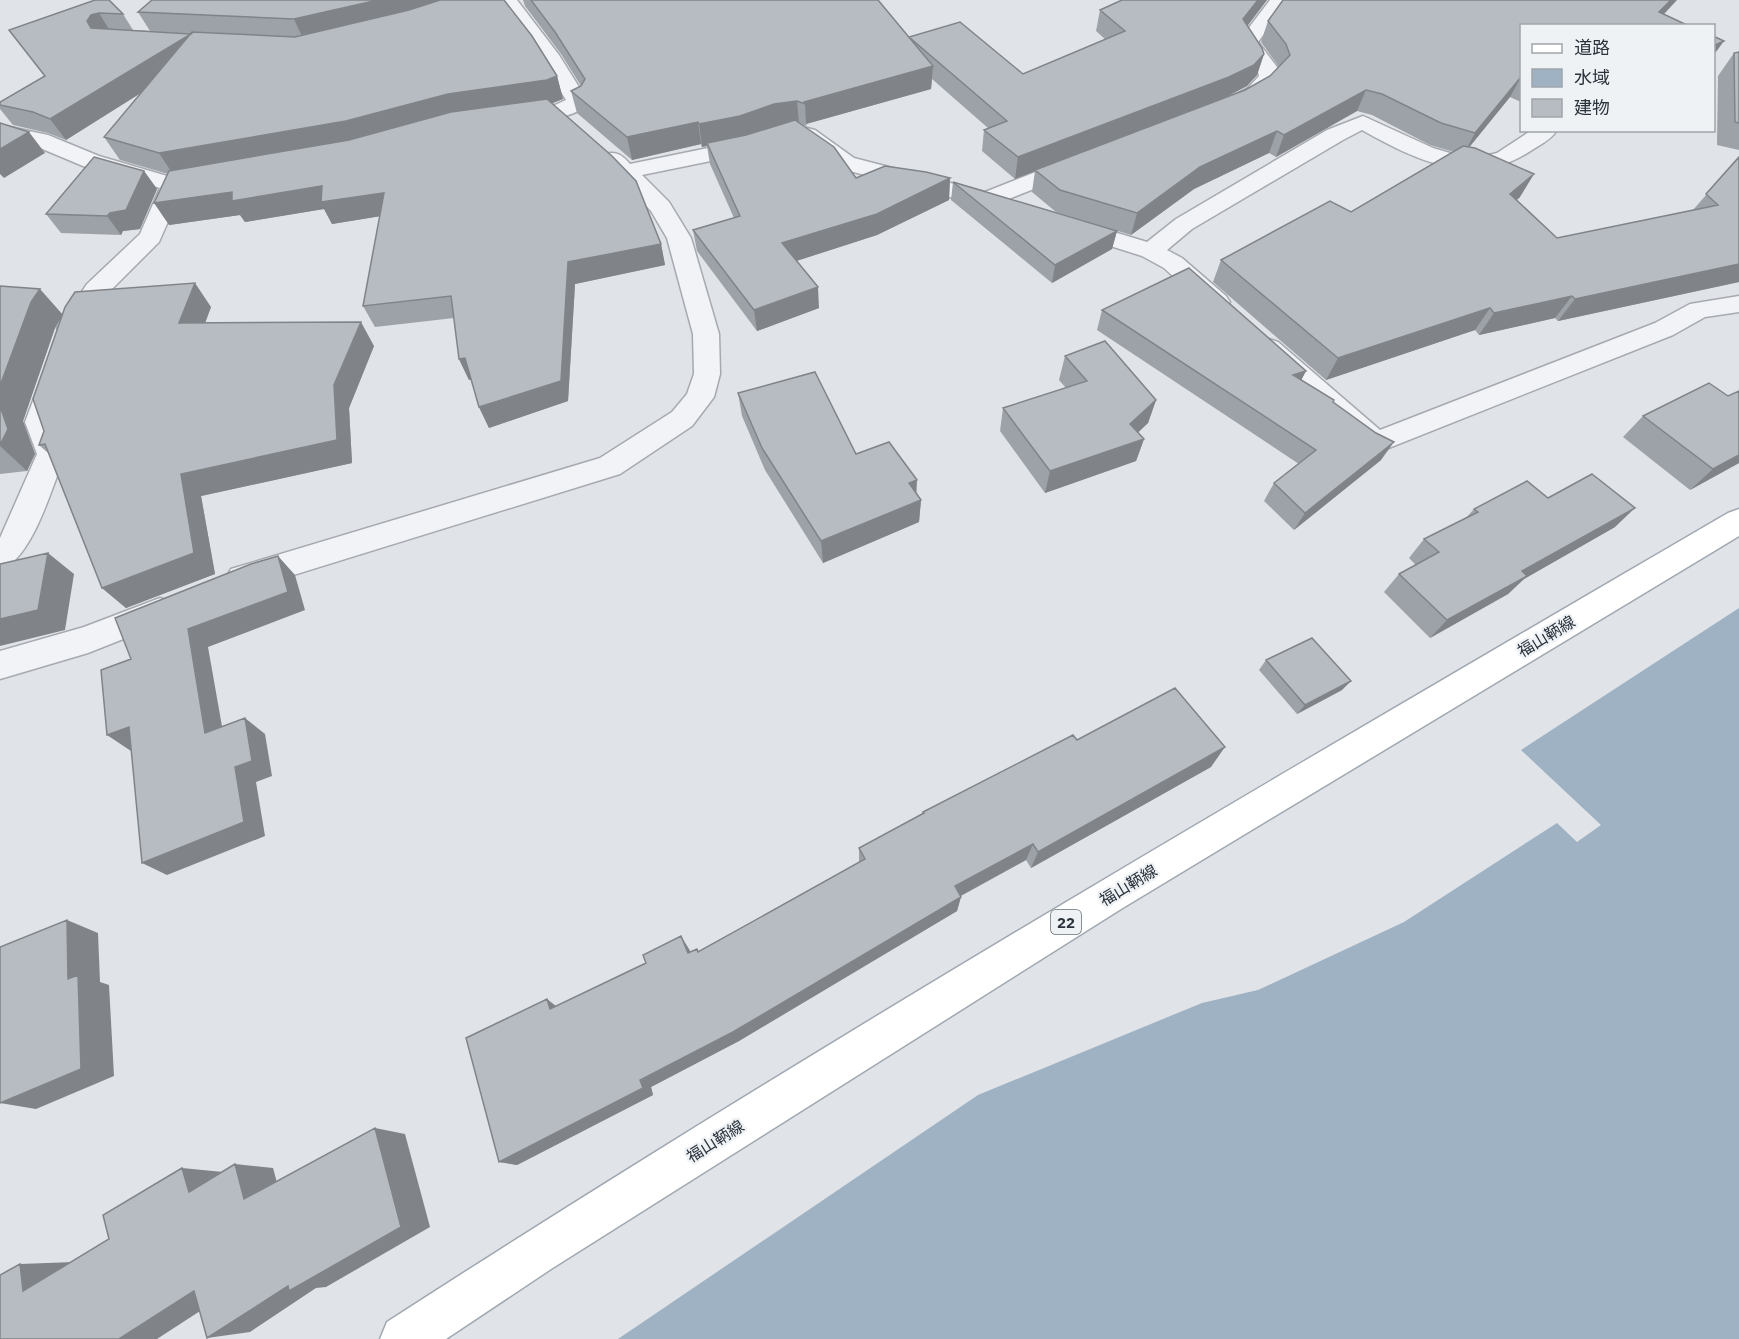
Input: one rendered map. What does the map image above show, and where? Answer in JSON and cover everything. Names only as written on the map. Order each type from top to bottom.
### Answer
[{"type":"main road","name":"福山鞆線","points":[[404,1339],[535,1253],[1098,903],[1739,521]]},
{"type":"street","points":[[491,120],[566,117],[578,103],[549,55],[519,18],[508,0]]},
{"type":"street","points":[[1218,109],[1255,92],[1270,77],[1267,67],[1248,42],[1280,0]]},
{"type":"street","points":[[1151,251],[1184,224],[1335,135],[1363,122],[1439,157],[1477,166],[1493,163],[1544,132]]},
{"type":"street","points":[[0,131],[40,140],[91,161],[173,186],[232,175]]},
{"type":"street","points":[[627,171],[748,147],[800,132],[813,138],[846,163],[1019,210]]},
{"type":"street","points":[[217,588],[260,571],[610,466],[682,419],[700,397],[707,374],[706,334],[679,238],[661,207],[627,171],[595,144]]},
{"type":"street","points":[[986,200],[1097,156]]},
{"type":"street","points":[[0,558],[14,543],[51,454],[39,422],[70,329],[96,290],[151,237],[173,186]]},
{"type":"street","points":[[1052,220],[1151,251],[1173,263],[1376,443],[1664,329],[1699,310],[1739,304]]},
{"type":"street","points":[[0,665],[88,639],[185,601]]},
{"type":"water","points":[[1739,608],[1739,1339],[618,1339],[978,1095],[1202,1003],[1258,990],[1404,922],[1557,823],[1577,842],[1601,825],[1521,750]]},
{"type":"building","points":[[95,0],[109,0],[123,14],[91,15],[87,21],[91,28],[191,34],[50,119],[33,112],[0,105],[0,102],[45,76],[9,30]]},
{"type":"building","points":[[152,0],[378,0],[294,19],[138,12]]},
{"type":"building","points":[[440,0],[504,0],[532,36],[557,76],[547,80],[448,94],[346,121],[159,153],[104,137],[192,32],[295,37],[409,10]]},
{"type":"building","points":[[531,0],[878,0],[933,66],[804,102],[805,104],[797,101],[774,104],[740,116],[627,137],[571,91],[581,86],[585,79]]},
{"type":"building","points":[[1122,0],[1258,0],[1243,19],[1264,54],[1254,65],[1229,77],[1018,157],[984,130],[1007,121],[909,37],[960,22],[1023,74],[1125,31],[1100,10]]},
{"type":"building","points":[[1283,0],[1671,0],[1659,12],[1685,24],[1520,24],[1520,78],[1475,133],[1441,123],[1382,94],[1366,90],[1284,135],[1277,131],[1200,167],[1137,213],[1060,190],[1035,170],[1245,90],[1270,76],[1290,55],[1286,44],[1268,21]]},
{"type":"building","points":[[1715,37],[1724,41],[1715,45]]},
{"type":"building","points":[[1739,52],[1739,123],[1735,122],[1734,53]]},
{"type":"building","points":[[547,99],[612,156],[636,181],[661,244],[568,262],[561,381],[479,407],[465,358],[459,359],[451,296],[363,306],[384,193],[321,202],[322,186],[232,201],[232,192],[154,203],[169,171],[349,140],[451,112]]},
{"type":"building","points":[[795,120],[834,147],[856,178],[885,166],[950,178],[877,214],[782,243],[818,287],[754,310],[693,230],[740,216],[707,143],[746,135]]},
{"type":"building","points":[[0,123],[29,132],[0,149]]},
{"type":"building","points":[[1463,146],[1475,148],[1534,174],[1510,194],[1557,238],[1718,205],[1706,194],[1739,157],[1739,264],[1575,299],[1572,296],[1494,313],[1490,308],[1338,358],[1221,260],[1330,201],[1351,212]]},
{"type":"building","points":[[94,157],[144,171],[126,210],[110,213],[107,216],[46,214]]},
{"type":"building","points":[[953,182],[1117,231],[1055,265]]},
{"type":"building","points":[[1189,268],[1306,371],[1293,375],[1334,400],[1333,402],[1376,433],[1394,442],[1305,513],[1274,483],[1316,450],[1102,310]]},
{"type":"building","points":[[195,283],[179,323],[361,322],[334,385],[337,440],[181,474],[194,553],[102,588],[45,444],[39,445],[44,431],[33,399],[65,307],[75,292]]},
{"type":"building","points":[[0,286],[40,289],[31,302],[0,386]]},
{"type":"building","points":[[1105,341],[1156,400],[1130,424],[1144,439],[1050,471],[1003,408],[1087,381],[1065,356]]},
{"type":"building","points":[[815,372],[856,454],[889,442],[917,480],[909,483],[921,500],[821,541],[762,448],[738,393]]},
{"type":"building","points":[[1709,383],[1728,396],[1739,391],[1739,455],[1713,469],[1643,416]]},
{"type":"building","points":[[0,406],[8,429],[0,445]]},
{"type":"building","points":[[1592,474],[1635,508],[1522,571],[1527,576],[1447,620],[1399,574],[1439,552],[1424,539],[1478,512],[1474,509],[1527,481],[1548,498]]},
{"type":"building","points":[[48,553],[38,610],[0,619],[0,564]]},
{"type":"building","points":[[278,556],[288,592],[188,629],[205,733],[245,718],[252,761],[235,767],[244,822],[142,863],[129,727],[107,735],[101,670],[131,659],[115,618],[251,564]]},
{"type":"building","points":[[1312,638],[1351,681],[1305,705],[1266,660]]},
{"type":"building","points":[[1175,688],[1225,747],[1038,852],[1033,844],[955,886],[961,897],[733,1032],[640,1080],[643,1088],[499,1162],[466,1038],[547,999],[550,1009],[646,963],[643,955],[681,936],[688,953],[697,949],[698,952],[865,859],[859,848],[923,812],[1073,735],[1077,740]]},
{"type":"building","points":[[67,920],[68,979],[78,975],[81,1069],[0,1103],[0,947]]},
{"type":"building","points":[[375,1128],[401,1227],[289,1291],[288,1286],[207,1338],[194,1291],[119,1339],[0,1339],[0,1275],[20,1264],[23,1291],[109,1239],[103,1215],[182,1168],[189,1192],[235,1164],[244,1199]]}]
